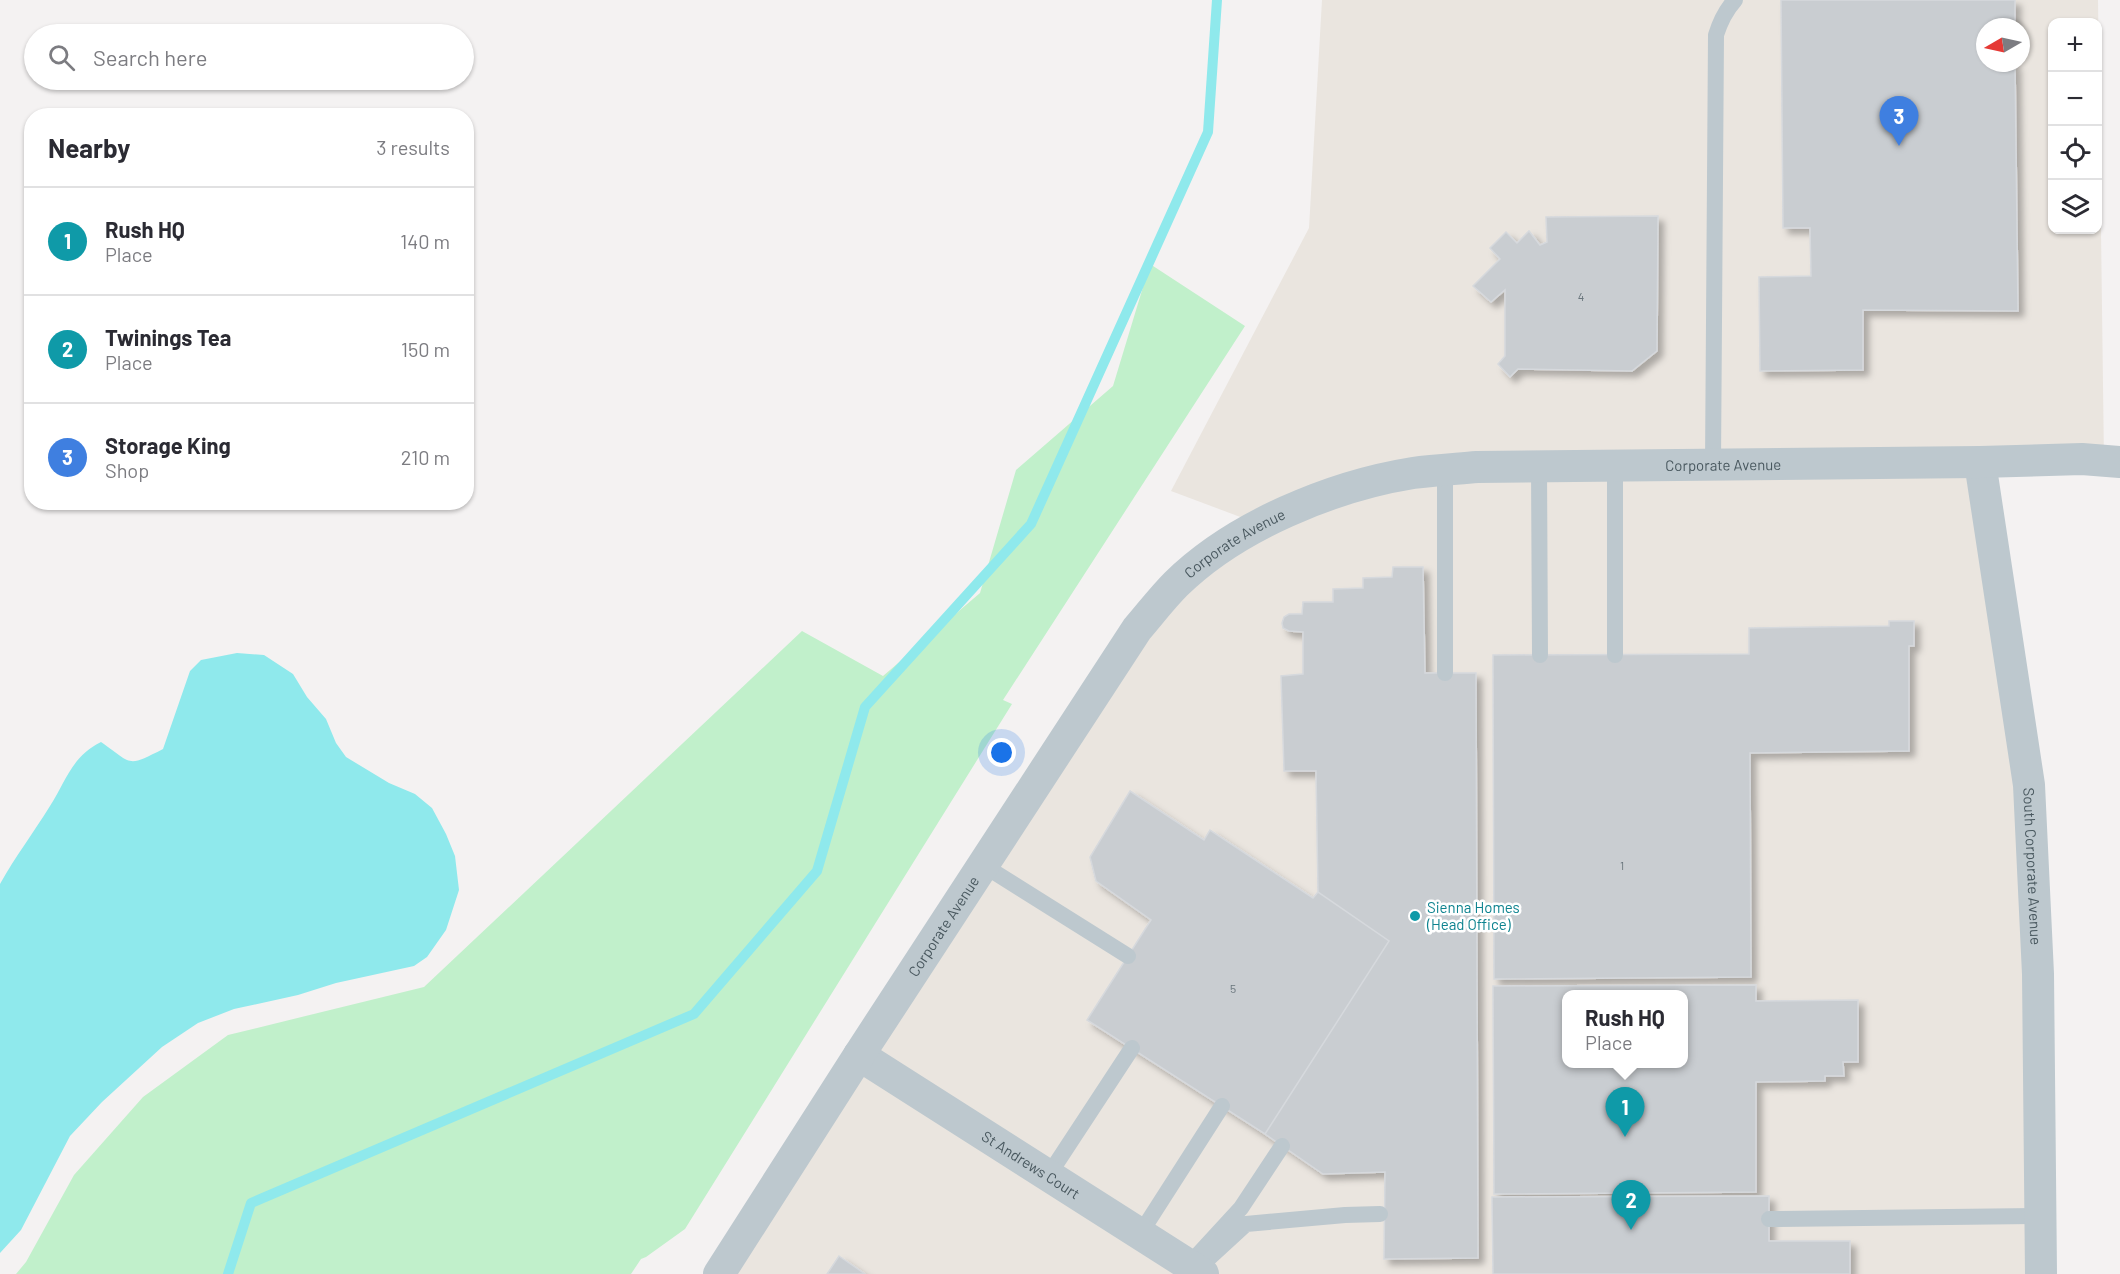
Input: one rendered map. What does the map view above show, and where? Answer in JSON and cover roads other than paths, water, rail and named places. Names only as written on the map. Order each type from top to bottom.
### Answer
[{"type":"street","name":"Corporate Avenue","points":[[719,1274],[1137,629],[1176,584],[1214,553],[1260,524],[1311,502],[1361,485],[1413,473],[1476,467],[2082,459],[2120,462]]},
{"type":"street","name":"South Corporate Avenue","points":[[1980,462],[2029,785],[2038,974],[2041,1274]]},
{"type":"street","name":"St Andrews Court","points":[[859,1055],[1196,1269]]},
{"type":"lane","points":[[1713,465],[1716,35],[1724,15],[1735,0]]},
{"type":"lane","points":[[1615,465],[1616,655]]},
{"type":"lane","points":[[1539,466],[1540,655]]},
{"type":"lane","points":[[1445,470],[1445,673]]},
{"type":"lane","points":[[983,865],[1128,956]]},
{"type":"lane","points":[[1048,1176],[1132,1048]]},
{"type":"lane","points":[[1140,1234],[1222,1106]]},
{"type":"lane","points":[[1196,1269],[1241,1208],[1282,1146]]},
{"type":"lane","points":[[1196,1269],[1246,1224],[1380,1214]]},
{"type":"lane","points":[[1768,1219],[2041,1216]]},
{"type":"water","points":[[237,653],[264,655],[293,674],[307,697],[326,719],[336,743],[346,757],[389,783],[415,794],[432,808],[455,856],[459,890],[446,930],[427,957],[414,966],[234,1009],[198,1023],[162,1047],[102,1102],[70,1136],[21,1230],[0,1253],[0,884],[83,754],[101,742],[130,761],[142,759],[163,749],[190,671],[201,660]]},
{"type":"waterway","points":[[228,1274],[251,1203],[694,1014],[817,871],[865,707],[1031,524],[1208,132],[1217,0]]},
{"type":"place","name":"Storage King","points":[[1899,146]]},
{"type":"place","name":"Sienna Homes (Head Office)","points":[[1415,916]]},
{"type":"place","name":"Rush HQ","points":[[1625,1137]]},
{"type":"place","name":"Twinings Tea","points":[[1631,1230]]}]
